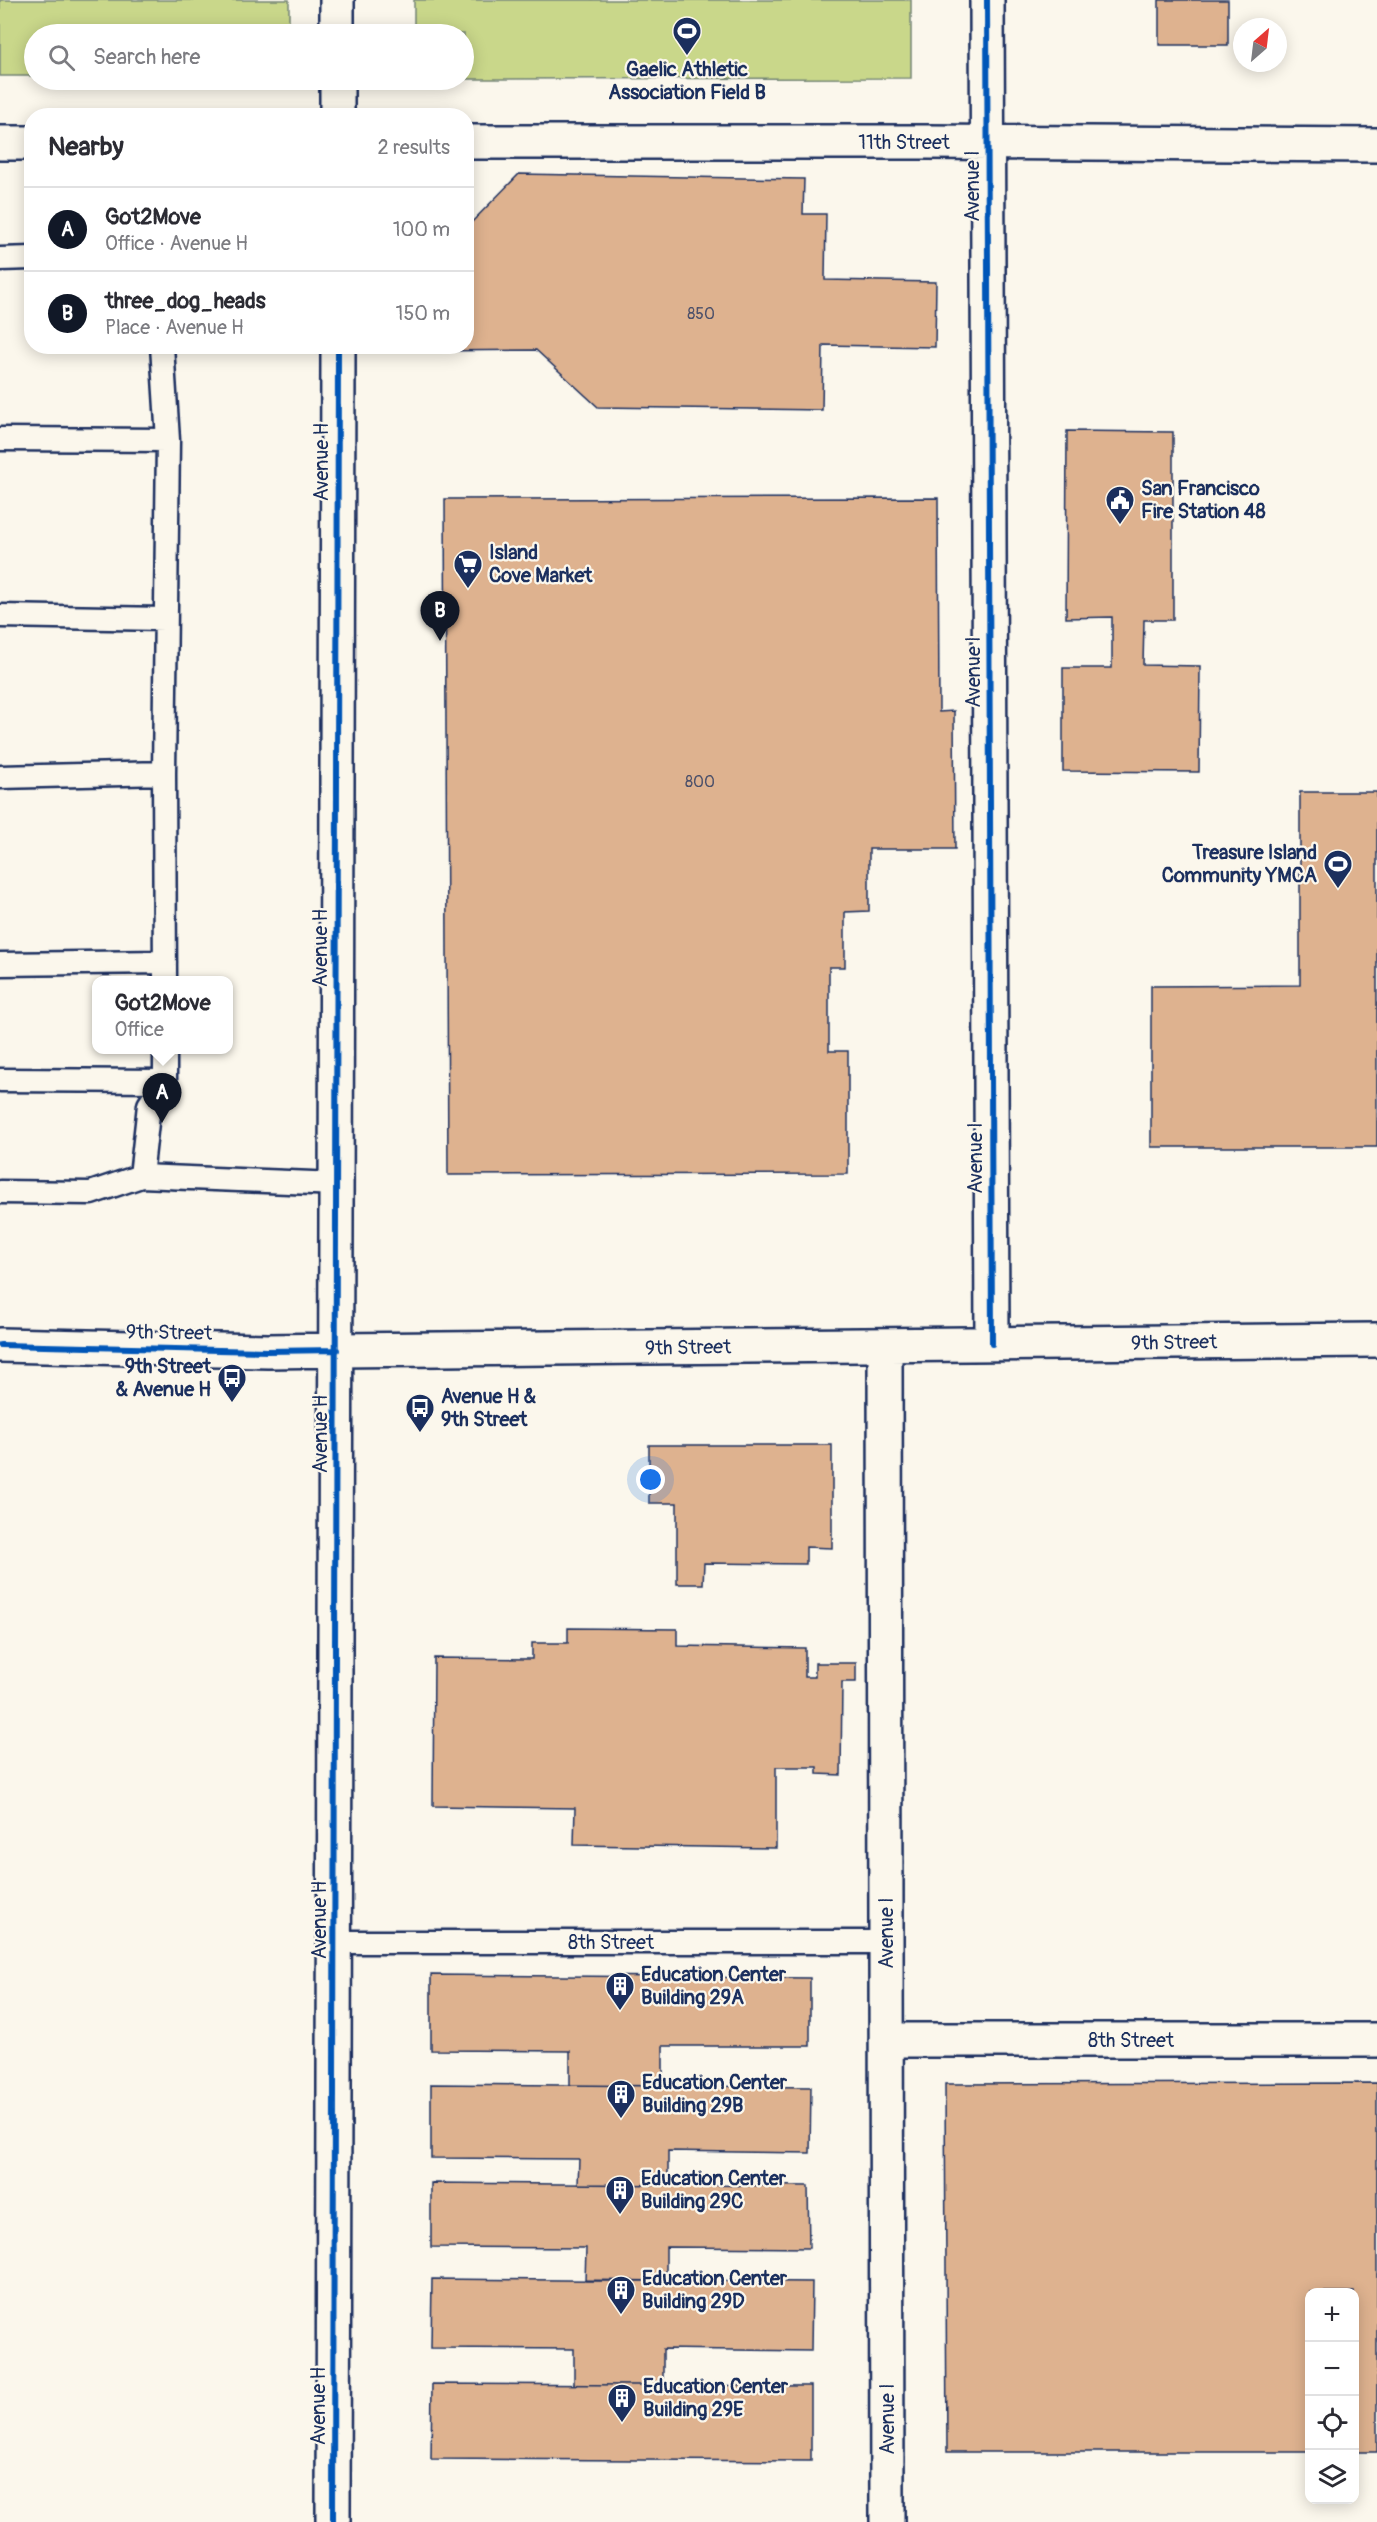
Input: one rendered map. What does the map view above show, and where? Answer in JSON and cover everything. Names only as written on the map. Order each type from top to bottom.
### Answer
[{"type":"street","points":[[337,0],[337,24]]},
{"type":"street","name":"Avenue I","points":[[987,0],[992,1344]]},
{"type":"street","points":[[337,90],[337,108]]},
{"type":"street","name":"11th Street","points":[[474,142],[989,142],[1377,146]]},
{"type":"street","points":[[0,143],[24,143]]},
{"type":"street","name":"Avenue H","points":[[333,2522],[338,354]]},
{"type":"street","name":"9th Street","points":[[0,1345],[268,1352],[1377,1340]]},
{"type":"street","name":"Avenue I","points":[[885,1345],[887,2522]]},
{"type":"street","name":"8th Street","points":[[886,2040],[1377,2040]]},
{"type":"lane","points":[[0,259],[24,258]]},
{"type":"lane","points":[[0,964],[165,971],[164,619],[168,440],[163,354]]},
{"type":"lane","points":[[0,439],[168,440]]},
{"type":"lane","points":[[0,616],[164,619]]},
{"type":"lane","points":[[0,777],[164,773]]},
{"type":"lane","points":[[141,1176],[148,1105],[165,1081],[165,1054]]},
{"type":"lane","points":[[0,1080],[165,1081]]},
{"type":"lane","points":[[0,1192],[91,1192],[141,1176],[337,1184]]},
{"type":"lane","name":"8th Street","points":[[336,1942],[886,1942]]},
{"type":"green space","points":[[0,0],[289,0],[289,24],[24,24],[24,76],[0,76]]},
{"type":"green space","name":"Gaelic Athletic Association Field B","points":[[414,0],[911,0],[911,78],[474,79],[474,24],[414,24]]},
{"type":"building","points":[[1159,0],[1228,0],[1228,45],[1159,45]]},
{"type":"building","points":[[519,174],[804,179],[803,214],[826,214],[825,280],[936,282],[935,347],[823,345],[822,410],[598,407],[536,350],[474,351],[474,220]]},
{"type":"building","name":"San Francisco Fire Station 48","points":[[1067,431],[1173,432],[1173,620],[1144,620],[1143,665],[1200,666],[1199,772],[1063,771],[1063,668],[1112,668],[1112,617],[1066,618]]},
{"type":"building","points":[[938,498],[939,712],[954,711],[955,849],[869,849],[869,911],[845,912],[845,967],[829,967],[829,1051],[848,1051],[848,1174],[448,1175],[445,499]]},
{"type":"building","name":"Treasure Island Community YMCA","points":[[1300,792],[1377,792],[1377,1147],[1151,1147],[1151,986],[1300,985]]},
{"type":"building","points":[[649,1445],[832,1445],[832,1548],[806,1547],[806,1564],[704,1563],[703,1584],[677,1584],[677,1503],[649,1503]]},
{"type":"building","points":[[568,1628],[677,1629],[677,1646],[805,1648],[805,1677],[815,1677],[815,1663],[856,1663],[856,1682],[842,1682],[841,1775],[817,1774],[817,1767],[776,1767],[776,1848],[574,1845],[575,1808],[433,1806],[434,1658],[532,1659],[532,1643],[568,1643]]},
{"type":"building","name":"Education Center Building 29A","points":[[431,1975],[810,1978],[810,2046],[663,2046],[663,2086],[570,2085],[570,2051],[431,2050]]},
{"type":"building","points":[[1377,2083],[1377,2452],[1359,2452],[1359,2288],[1305,2288],[1305,2452],[947,2452],[945,2084]]},
{"type":"building","name":"Education Center Building 29B","points":[[431,2084],[811,2087],[810,2153],[668,2151],[668,2185],[578,2184],[579,2159],[431,2158]]},
{"type":"building","name":"Education Center Building 29C","points":[[431,2183],[808,2186],[809,2248],[666,2247],[666,2281],[585,2281],[586,2248],[431,2247]]},
{"type":"building","name":"Education Center Building 29D","points":[[432,2279],[812,2282],[811,2351],[663,2349],[663,2385],[574,2385],[574,2349],[431,2348]]},
{"type":"building","name":"Education Center Building 29E","points":[[432,2384],[811,2386],[811,2461],[431,2459]]},
{"type":"cycle path","points":[[987,0],[992,1344]]},
{"type":"cycle path","points":[[333,2522],[338,354]]},
{"type":"cycle path","points":[[0,1345],[268,1351],[337,1350]]},
{"type":"place","name":"Gaelic Athletic Association Field B","points":[[687,56]]},
{"type":"place","name":"San Francisco Fire Station 48","points":[[1120,526]]},
{"type":"place","name":"Island Cove Market","points":[[468,590]]},
{"type":"place","name":"three_dog_heads","points":[[440,641]]},
{"type":"place","name":"Treasure Island Community YMCA","points":[[1338,890]]},
{"type":"place","name":"Got2Move","points":[[162,1123]]},
{"type":"place","name":"9th Street & Avenue H","points":[[232,1404]]},
{"type":"place","name":"Avenue H & 9th Street","points":[[420,1434]]},
{"type":"place","name":"Education Center Building 29A","points":[[620,2012]]},
{"type":"place","name":"Education Center Building 29B","points":[[621,2120]]},
{"type":"place","name":"Education Center Building 29C","points":[[620,2216]]},
{"type":"place","name":"Education Center Building 29D","points":[[621,2316]]},
{"type":"place","name":"Education Center Building 29E","points":[[622,2424]]}]
